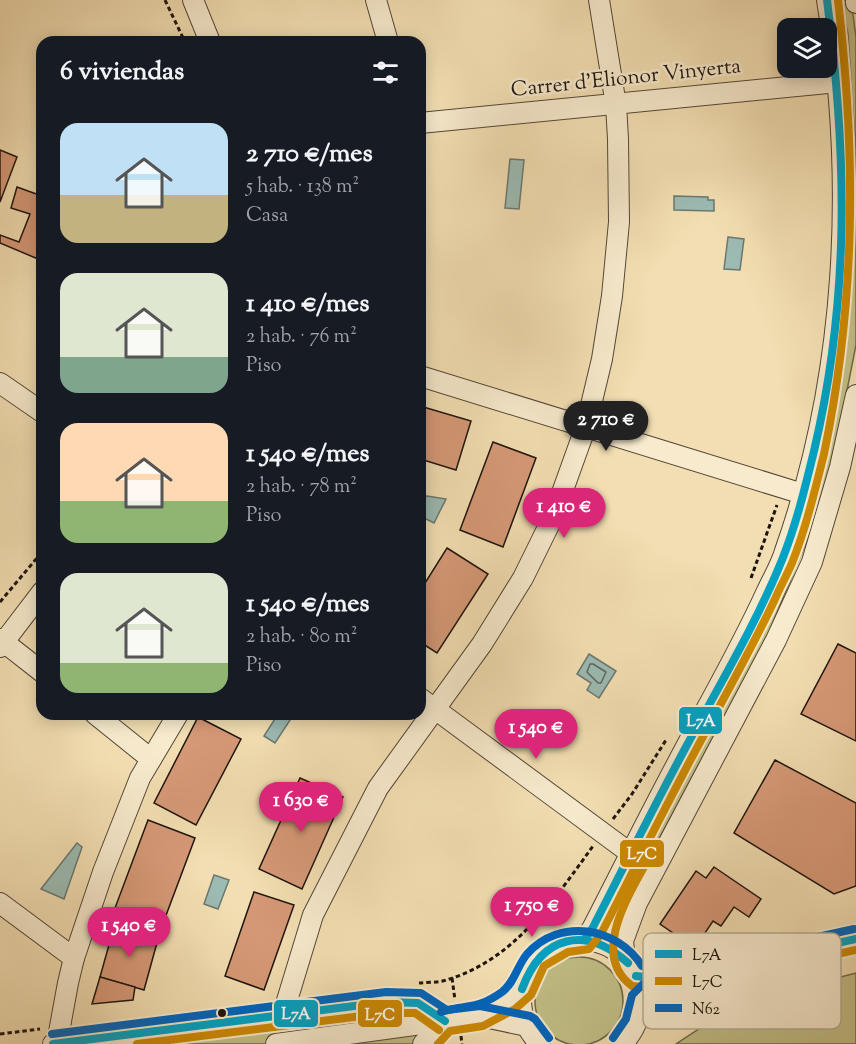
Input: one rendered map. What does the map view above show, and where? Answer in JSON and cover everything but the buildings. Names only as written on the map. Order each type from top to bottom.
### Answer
[{"type":"street","points":[[193,0],[208,36]]},
{"type":"street","points":[[376,0],[386,36]]},
{"type":"street","points":[[599,0],[616,105],[619,222],[612,296],[602,359],[586,426],[554,515],[523,578],[482,644],[428,704],[630,853]]},
{"type":"street","points":[[584,940],[592,929],[751,627],[785,552],[813,459],[832,371],[846,230],[844,136],[826,0]]},
{"type":"street","name":"Carrer d'Elionor Vinyerta","points":[[426,122],[838,82]]},
{"type":"street","points":[[426,378],[802,494]]},
{"type":"street","points":[[0,383],[36,408]]},
{"type":"street","points":[[622,1044],[636,1023],[641,1000],[623,940],[637,903],[776,640],[812,562],[840,467],[856,395]]},
{"type":"street","points":[[36,599],[1,643],[36,668]]},
{"type":"street","points":[[102,720],[151,759]]},
{"type":"street","points":[[174,720],[140,778],[111,851],[74,958],[55,1044],[397,1002],[418,1003],[445,1021]]},
{"type":"street","points":[[282,1017],[314,915],[378,788],[418,720]]},
{"type":"street","points":[[0,903],[74,958]]},
{"type":"street","points":[[841,942],[856,939]]},
{"type":"street","points":[[540,1044],[527,1026],[521,1011],[522,989],[529,970],[541,955],[565,942],[584,940],[606,945],[630,968],[643,972]]},
{"type":"street","points":[[480,1016],[509,1000],[522,989]]},
{"type":"street","points":[[276,1044],[480,1016],[527,1026]]},
{"type":"street","points":[[423,1044],[445,1021]]},
{"type":"path","points":[[165,0],[182,36]]},
{"type":"path","points":[[750,580],[782,487]]},
{"type":"path","points":[[0,602],[36,559]]},
{"type":"path","points":[[452,978],[490,960],[516,940],[541,916],[632,794],[671,732]]},
{"type":"shaded area","points":[[840,0],[851,0],[856,37],[856,345],[834,456],[814,524],[768,634],[633,888],[614,937],[601,932],[651,826],[726,697],[757,637],[797,538],[824,447],[852,286],[854,238],[855,141],[848,34]]},
{"type":"shaded area","points":[[579,957],[596,960],[610,970],[620,984],[623,1001],[620,1018],[610,1032],[596,1042],[579,1045],[562,1042],[548,1032],[538,1018],[535,1001],[538,984],[548,970],[562,960]]},
{"type":"shaded area","points":[[856,973],[856,1044],[676,1044],[699,1029],[841,1029],[841,977]]},
{"type":"shaded area","points":[[386,1002],[480,1016],[420,1044],[47,1044]]},
{"type":"water","points":[[510,159],[524,160],[519,209],[505,208]]},
{"type":"water","points":[[674,196],[708,197],[708,200],[714,200],[714,211],[674,210]]},
{"type":"water","points":[[728,237],[744,239],[740,270],[724,269]]},
{"type":"water","points":[[426,496],[446,499],[434,523],[426,519]]},
{"type":"water","points":[[589,654],[616,671],[599,698],[587,690],[591,683],[577,674]]},
{"type":"water","points":[[274,720],[290,720],[275,743],[264,736]]},
{"type":"water","points":[[77,843],[82,847],[64,899],[41,889]]},
{"type":"water","points":[[214,875],[229,880],[218,909],[204,904]]},
{"type":"transit line","name":"L7A","points":[[584,940],[592,929],[761,607],[787,547],[804,493],[826,394],[834,338],[842,226],[838,114],[827,0]]},
{"type":"transit line","name":"L7C","points":[[438,1044],[450,1031],[483,1026],[515,1009],[531,995],[544,966],[568,952],[589,949],[601,934],[757,636],[792,563],[806,523],[824,454],[835,397],[847,284],[850,171],[848,115],[838,0]]},
{"type":"transit line","name":"L7C","points":[[643,987],[632,986],[620,974],[614,959],[613,943],[622,910],[645,865]]},
{"type":"transit line","name":"N62","points":[[836,933],[854,929]]},
{"type":"transit line","name":"N62","points":[[441,1012],[479,1004],[493,998],[506,988],[527,954],[540,942],[571,931],[603,935],[618,942],[643,966]]},
{"type":"transit line","name":"L7A","points":[[841,942],[856,939]]},
{"type":"transit line","name":"L7A","points":[[522,989],[541,957],[553,947],[566,942],[581,940],[596,943],[628,963]]},
{"type":"transit line","name":"L7C","points":[[841,953],[856,950]]},
{"type":"transit line","name":"L7A","points":[[636,976],[643,977]]},
{"type":"transit line","name":"N62","points":[[613,1038],[626,1019],[632,995],[643,984]]},
{"type":"transit line","name":"N62","points":[[52,1034],[386,992],[421,993],[447,1010],[480,1006],[530,1016],[535,1019],[549,1038]]},
{"type":"transit line","name":"L7A","points":[[53,1044],[386,1002],[418,1003],[445,1021]]},
{"type":"transit line","name":"L7C","points":[[137,1044],[386,1013],[415,1013],[439,1030]]}]
